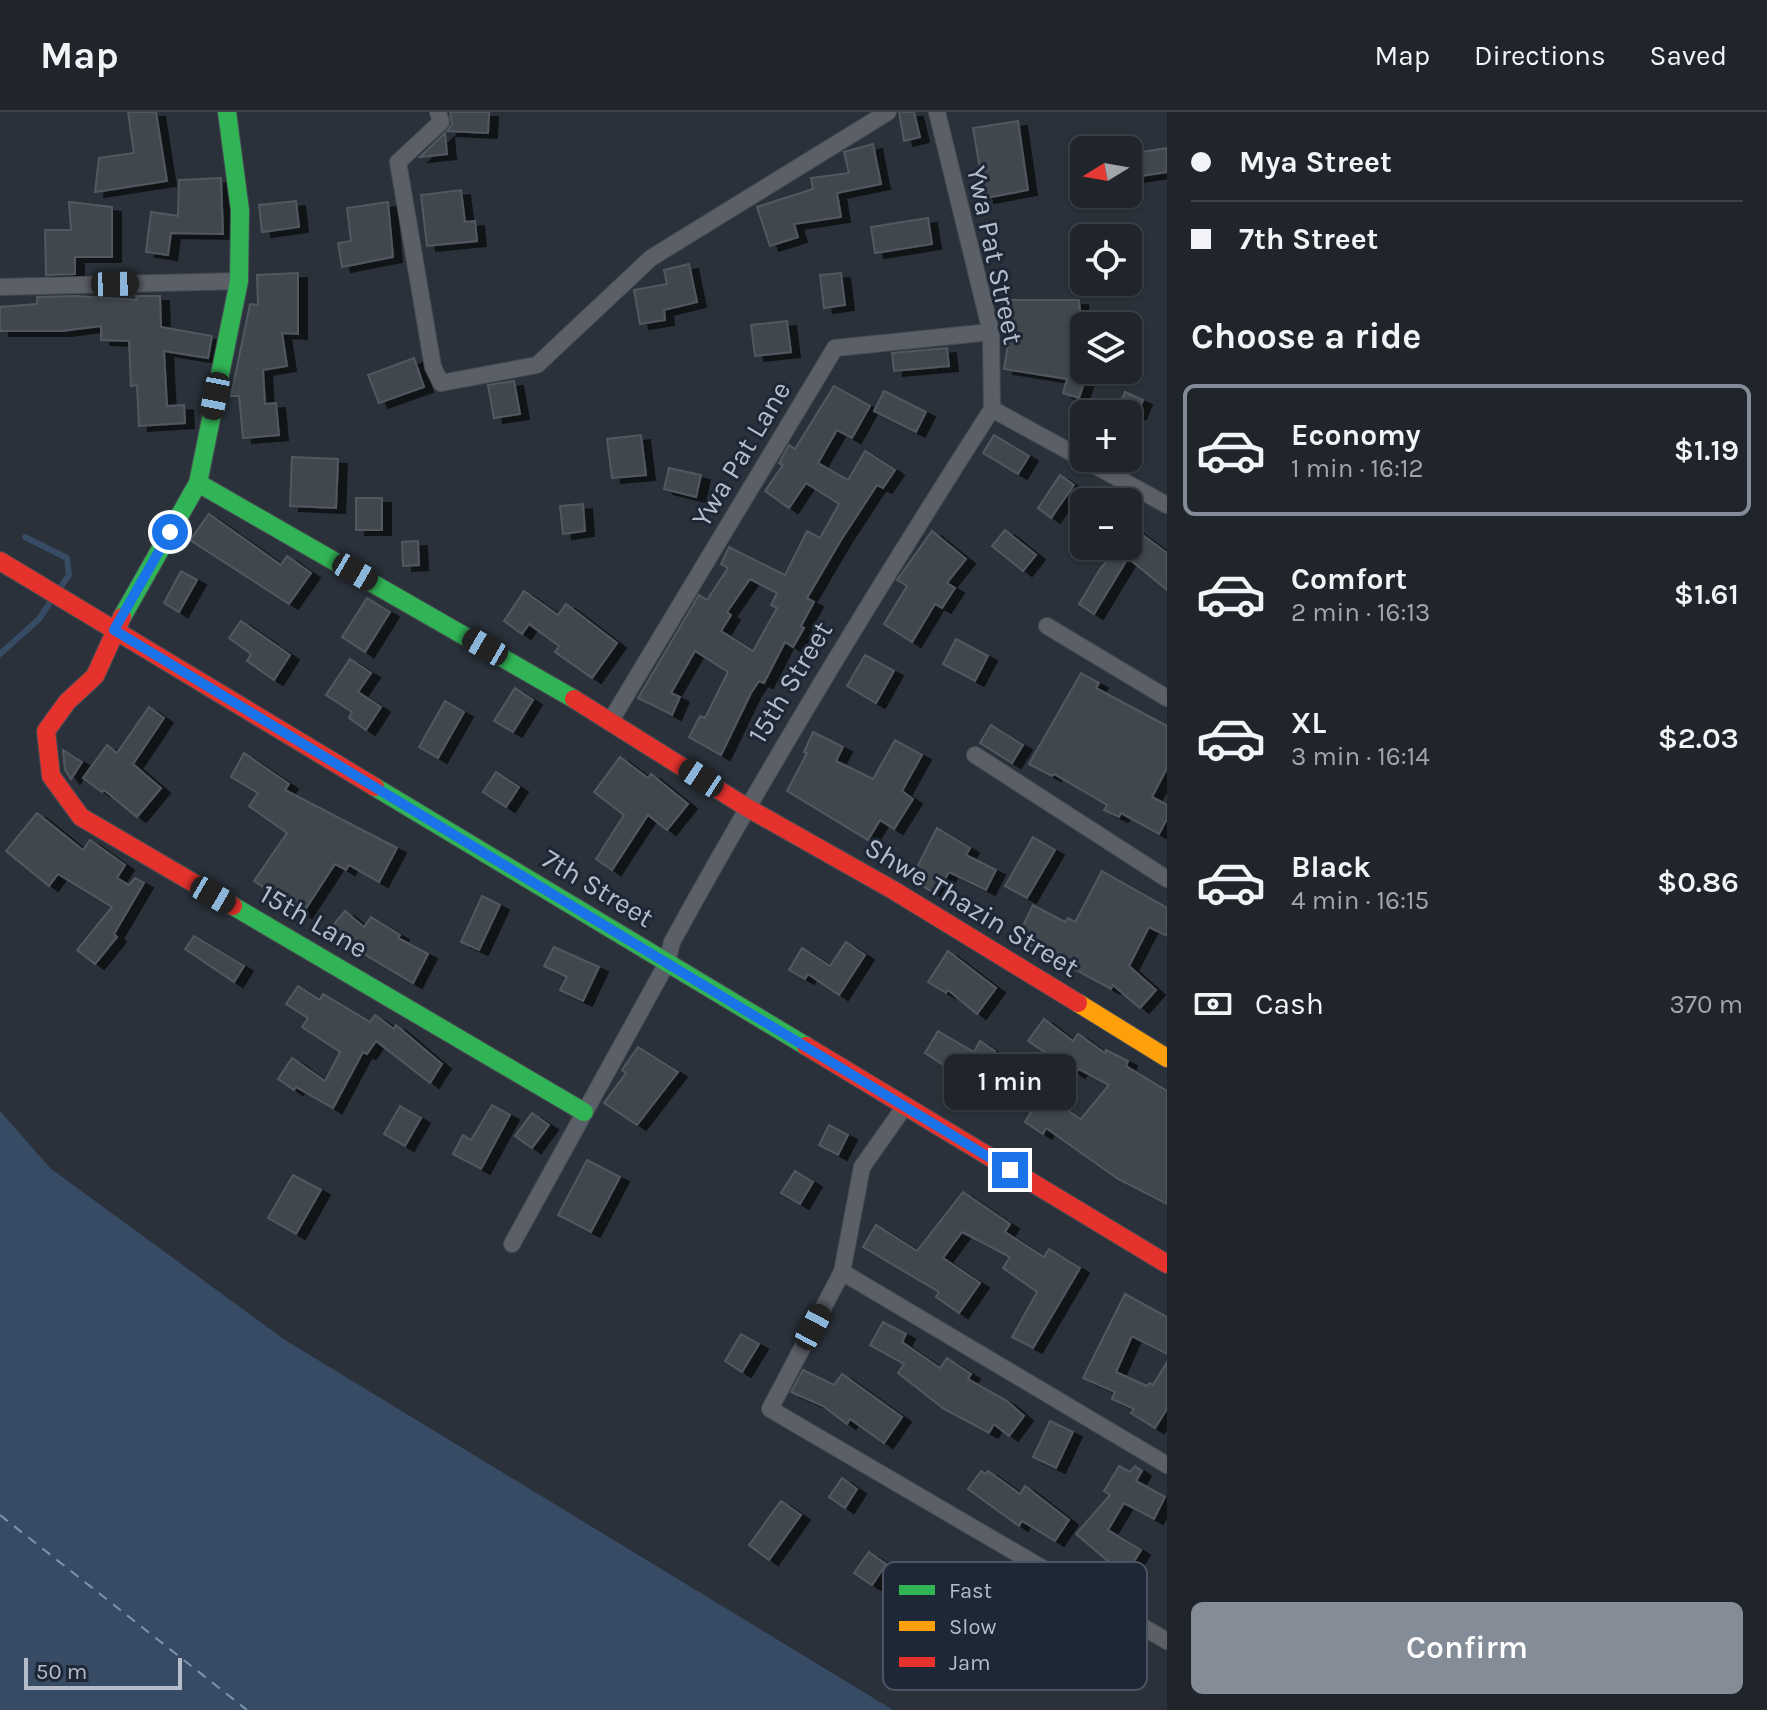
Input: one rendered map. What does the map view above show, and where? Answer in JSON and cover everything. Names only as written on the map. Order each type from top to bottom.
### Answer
[{"type":"street","name":"15th Lane","points":[[227,112],[240,210],[239,281],[198,483],[114,630],[95,676],[67,702],[46,731],[51,776],[81,817],[584,1112]]},
{"type":"street","points":[[438,112],[441,122],[398,162],[433,367],[441,383],[537,365],[651,258],[888,112]]},
{"type":"street","name":"Ywa Pat Street","points":[[937,112],[991,332],[992,409]]},
{"type":"street","points":[[0,287],[239,281]]},
{"type":"street","name":"Ywa Pat Lane","points":[[611,720],[835,348],[991,332]]},
{"type":"street","points":[[992,409],[1167,505]]},
{"type":"street","name":"15th Street","points":[[512,1244],[667,963],[672,942],[746,807],[853,628],[992,409]]},
{"type":"street","name":"Shwe Thazin Street","points":[[198,483],[611,720],[746,807],[893,890],[1167,1058]]},
{"type":"street","name":"7th Street","points":[[0,561],[1167,1264]]},
{"type":"street","points":[[1047,626],[1167,698]]},
{"type":"street","points":[[975,755],[1167,879]]},
{"type":"street","points":[[905,1106],[862,1167],[842,1272],[770,1409],[1032,1562]]},
{"type":"street","points":[[842,1272],[1167,1465]]},
{"type":"street","points":[[1147,1629],[1167,1641]]},
{"type":"water","points":[[0,1111],[50,1168],[285,1340],[893,1710],[0,1710]]},
{"type":"building","points":[[128,112],[156,112],[167,181],[95,192],[99,158],[134,153]]},
{"type":"building","points":[[450,112],[489,112],[488,133],[447,131],[452,124]]},
{"type":"building","points":[[899,112],[914,112],[920,137],[904,141]]},
{"type":"building","points":[[1018,121],[1028,190],[985,198],[973,128]]},
{"type":"building","points":[[445,133],[447,154],[420,157]]},
{"type":"building","points":[[873,144],[881,184],[837,193],[841,217],[794,224],[798,237],[770,246],[757,207],[813,189],[811,178],[849,173],[844,152]]},
{"type":"building","points":[[1167,148],[1167,172],[1142,176],[1142,152]]},
{"type":"building","points":[[221,178],[223,234],[171,233],[168,255],[146,252],[151,212],[178,216],[179,180]]},
{"type":"building","points":[[461,190],[465,222],[475,221],[477,241],[427,246],[421,195]]},
{"type":"building","points":[[296,201],[299,227],[262,232],[259,205]]},
{"type":"building","points":[[69,202],[112,207],[112,257],[75,257],[75,274],[46,275],[45,230],[71,230]]},
{"type":"building","points":[[388,202],[393,257],[342,267],[338,243],[351,241],[347,208]]},
{"type":"building","points":[[928,218],[932,244],[875,253],[871,227]]},
{"type":"building","points":[[689,264],[697,302],[664,310],[665,320],[640,324],[634,290],[667,284],[664,270]]},
{"type":"building","points":[[298,273],[298,334],[282,333],[287,366],[263,370],[265,404],[276,403],[279,435],[243,438],[239,396],[231,396],[250,304],[258,305],[257,275]]},
{"type":"building","points":[[841,273],[845,305],[824,308],[820,275]]},
{"type":"building","points":[[136,296],[160,296],[161,327],[212,336],[208,358],[164,351],[167,406],[184,405],[185,423],[139,426],[137,385],[131,386],[129,341],[101,340],[101,326],[62,331],[0,331],[0,307],[37,304],[37,297],[137,300]]},
{"type":"building","points":[[1002,300],[1079,300],[1080,312],[1070,312],[1070,384],[1084,384],[1079,398],[1063,393],[1067,379],[1004,369],[1010,332],[1002,332]]},
{"type":"building","points":[[787,321],[791,352],[755,356],[751,325]]},
{"type":"building","points":[[947,348],[949,366],[894,371],[892,353]]},
{"type":"building","points":[[414,358],[424,387],[379,403],[368,375]]},
{"type":"building","points":[[514,381],[520,414],[494,418],[488,385]]},
{"type":"building","points":[[834,386],[870,406],[852,438],[837,430],[818,463],[848,480],[865,451],[895,470],[883,488],[877,485],[841,540],[807,598],[814,602],[801,626],[804,628],[793,647],[785,642],[764,683],[759,681],[751,693],[721,755],[689,737],[700,716],[705,718],[728,672],[695,651],[671,693],[680,697],[672,715],[638,698],[699,595],[707,600],[728,568],[721,564],[729,547],[785,575],[807,531],[820,538],[839,504],[806,483],[789,508],[765,491],[783,465],[779,463],[789,445],[795,449]],"holes":[[[750,579],[777,593],[771,605],[777,608],[753,651],[721,631],[731,615],[727,612]]]},
{"type":"building","points":[[884,391],[926,412],[916,432],[874,411]]},
{"type":"building","points":[[1125,392],[1143,400],[1142,402],[1122,400]]},
{"type":"building","points":[[641,435],[646,475],[612,478],[607,439]]},
{"type":"building","points":[[994,435],[1029,456],[1018,474],[983,453]]},
{"type":"building","points":[[292,457],[338,459],[336,508],[290,506]]},
{"type":"building","points":[[669,468],[701,475],[696,497],[664,489]]},
{"type":"building","points":[[1060,475],[1074,485],[1051,518],[1038,508]]},
{"type":"building","points":[[356,498],[382,498],[382,530],[356,530]]},
{"type":"building","points":[[583,504],[585,531],[563,534],[560,506]]},
{"type":"building","points":[[209,514],[281,565],[287,556],[311,573],[289,604],[190,540]]},
{"type":"building","points":[[1005,530],[1036,555],[1023,571],[992,546]]},
{"type":"building","points":[[932,531],[966,559],[947,583],[955,588],[942,608],[935,604],[912,642],[884,624],[907,586],[897,580]]},
{"type":"building","points":[[1142,534],[1167,553],[1167,590],[1130,560],[1142,560]]},
{"type":"building","points":[[418,541],[419,565],[403,566],[402,542]]},
{"type":"building","points":[[1108,560],[1127,560],[1094,614],[1079,604]]},
{"type":"building","points":[[181,571],[197,580],[179,612],[164,603]]},
{"type":"building","points":[[524,591],[558,615],[566,604],[617,643],[592,678],[555,652],[559,646],[529,624],[522,634],[504,621]]},
{"type":"building","points":[[367,598],[390,612],[365,652],[342,637]]},
{"type":"building","points":[[241,621],[290,655],[274,680],[247,661],[251,654],[229,638]]},
{"type":"building","points":[[956,639],[988,656],[975,681],[943,664]]},
{"type":"building","points":[[865,655],[894,671],[876,703],[847,686]]},
{"type":"building","points":[[350,659],[371,673],[358,692],[381,707],[366,730],[349,718],[352,712],[326,695]]},
{"type":"building","points":[[1081,673],[1099,683],[1096,688],[1167,726],[1167,768],[1152,797],[1167,805],[1167,819],[1159,834],[1121,813],[1119,817],[1104,810],[1107,805],[1054,774],[1052,776],[1029,764]]},
{"type":"building","points":[[515,688],[533,700],[513,732],[494,721]]},
{"type":"building","points":[[445,701],[464,712],[438,758],[419,747]]},
{"type":"building","points":[[149,707],[164,718],[133,764],[161,788],[137,817],[104,790],[102,792],[83,778],[107,745],[117,753]]},
{"type":"building","points":[[991,725],[1023,745],[1012,763],[980,743]]},
{"type":"building","points":[[813,732],[843,747],[836,761],[873,779],[895,740],[922,755],[902,791],[913,799],[894,829],[880,820],[868,840],[787,791],[807,753],[804,752]]},
{"type":"building","points":[[63,750],[82,762],[71,779],[65,770]]},
{"type":"building","points":[[244,753],[289,784],[285,790],[397,848],[379,882],[349,865],[346,870],[335,864],[303,913],[254,881],[287,833],[249,806],[258,793],[231,777]]},
{"type":"building","points":[[620,757],[648,778],[651,774],[688,804],[667,830],[648,815],[612,870],[596,859],[624,815],[594,792]]},
{"type":"building","points":[[496,772],[519,787],[506,807],[483,792]]},
{"type":"building","points":[[37,813],[83,850],[90,840],[125,865],[117,878],[129,885],[135,878],[144,883],[114,934],[117,937],[95,964],[77,950],[112,907],[58,874],[49,886],[6,851]]},
{"type":"building","points":[[937,828],[970,848],[966,855],[996,870],[986,890],[949,872],[936,894],[911,879]]},
{"type":"building","points":[[1033,837],[1055,850],[1027,898],[1005,886]]},
{"type":"building","points":[[1102,871],[1167,908],[1167,936],[1149,927],[1129,966],[1156,990],[1140,1008],[1113,985],[1111,989],[1017,938],[1033,905],[1065,922],[1068,918],[1075,922]]},
{"type":"building","points":[[482,896],[500,905],[479,950],[461,942]]},
{"type":"building","points":[[345,911],[364,927],[371,917],[400,935],[398,938],[428,954],[413,983],[352,947],[331,928]]},
{"type":"building","points":[[194,936],[244,966],[234,982],[185,949]]},
{"type":"building","points":[[846,942],[865,955],[839,995],[808,974],[805,979],[789,970],[802,948],[830,966]]},
{"type":"building","points":[[554,947],[599,967],[583,1001],[560,990],[567,977],[544,966]]},
{"type":"building","points":[[948,951],[996,988],[977,1014],[948,990],[946,993],[928,982]]},
{"type":"building","points":[[298,986],[320,1000],[323,994],[370,1022],[375,1015],[394,1029],[396,1025],[442,1064],[430,1083],[376,1041],[367,1054],[363,1052],[333,1108],[278,1079],[292,1058],[325,1081],[340,1052],[302,1027],[308,1018],[286,1004]]},
{"type":"building","points":[[1044,1019],[1073,1041],[1078,1034],[1105,1053],[1106,1050],[1128,1061],[1126,1066],[1167,1091],[1167,1204],[1118,1179],[1046,1128],[1043,1134],[1025,1122],[1042,1094],[1081,1119],[1109,1085],[1079,1069],[1076,1073],[1028,1041]]},
{"type":"building","points":[[938,1031],[974,1052],[980,1041],[995,1051],[974,1085],[925,1053]]},
{"type":"building","points":[[638,1047],[678,1072],[637,1125],[604,1103],[626,1073],[622,1070]]},
{"type":"building","points":[[492,1105],[510,1115],[481,1169],[453,1154],[463,1135],[471,1140]]},
{"type":"building","points":[[400,1106],[421,1118],[405,1146],[384,1134]]},
{"type":"building","points":[[532,1113],[549,1125],[532,1148],[515,1136]]},
{"type":"building","points":[[829,1125],[848,1135],[838,1155],[819,1145]]},
{"type":"building","points":[[587,1160],[620,1177],[591,1232],[558,1215]]},
{"type":"building","points":[[795,1171],[813,1182],[800,1204],[781,1193]]},
{"type":"building","points":[[293,1175],[321,1190],[296,1234],[268,1218]]},
{"type":"building","points":[[963,1192],[1010,1224],[1005,1232],[1044,1257],[1049,1249],[1080,1268],[1033,1348],[1012,1337],[1037,1292],[1003,1268],[1010,1257],[962,1232],[943,1258],[980,1283],[959,1313],[936,1297],[939,1292],[863,1247],[876,1225],[917,1251]]},
{"type":"building","points":[[1125,1294],[1167,1317],[1167,1354],[1132,1336],[1116,1372],[1147,1386],[1150,1383],[1153,1385],[1167,1362],[1167,1409],[1155,1428],[1131,1413],[1134,1409],[1112,1399],[1115,1392],[1083,1378]]},
{"type":"building","points":[[883,1322],[906,1334],[902,1342],[940,1368],[947,1358],[971,1374],[968,1379],[1007,1401],[1024,1416],[1009,1436],[994,1424],[989,1433],[944,1409],[898,1373],[904,1364],[870,1345]]},
{"type":"building","points":[[741,1334],[759,1344],[742,1372],[725,1361]]},
{"type":"building","points":[[803,1370],[834,1385],[842,1374],[902,1417],[884,1443],[850,1419],[847,1424],[823,1406],[791,1392]]},
{"type":"building","points":[[1050,1421],[1073,1432],[1056,1468],[1033,1457]]},
{"type":"building","points":[[1119,1466],[1130,1472],[1135,1466],[1142,1471],[1136,1481],[1165,1497],[1154,1519],[1124,1503],[1108,1530],[1141,1550],[1133,1562],[1109,1562],[1076,1534],[1110,1495],[1104,1491]]},
{"type":"building","points":[[981,1471],[986,1474],[988,1471],[1020,1494],[1025,1486],[1069,1520],[1055,1541],[1022,1521],[1019,1526],[968,1489]]},
{"type":"building","points":[[842,1478],[857,1489],[845,1508],[829,1497]]},
{"type":"building","points":[[781,1501],[801,1515],[769,1560],[749,1545]]},
{"type":"building","points":[[869,1552],[883,1562],[883,1568],[872,1585],[854,1573]]},
{"type":"waterway","points":[[25,537],[67,558],[69,575],[58,591]]},
{"type":"waterway","points":[[0,654],[39,619],[51,601]]},
{"type":"ferry route","points":[[0,1515],[247,1710]]},
{"type":"traffic: fast","points":[[122,617],[198,483],[239,281],[240,210],[227,112]]},
{"type":"traffic: fast","points":[[198,483],[574,699]]},
{"type":"traffic: fast","points":[[375,787],[806,1046]]},
{"type":"traffic: fast","points":[[233,906],[584,1112]]},
{"type":"traffic: slow","points":[[1078,1003],[1167,1058]]},
{"type":"traffic: jam","points":[[0,561],[375,787]]},
{"type":"traffic: jam","points":[[122,617],[95,676],[67,702],[46,731],[51,776],[81,817],[233,906]]},
{"type":"traffic: jam","points":[[574,699],[746,807],[893,890],[1078,1003]]},
{"type":"traffic: jam","points":[[806,1046],[1167,1264]]},
{"type":"route","points":[[170,532],[114,630],[1010,1170]]}]
